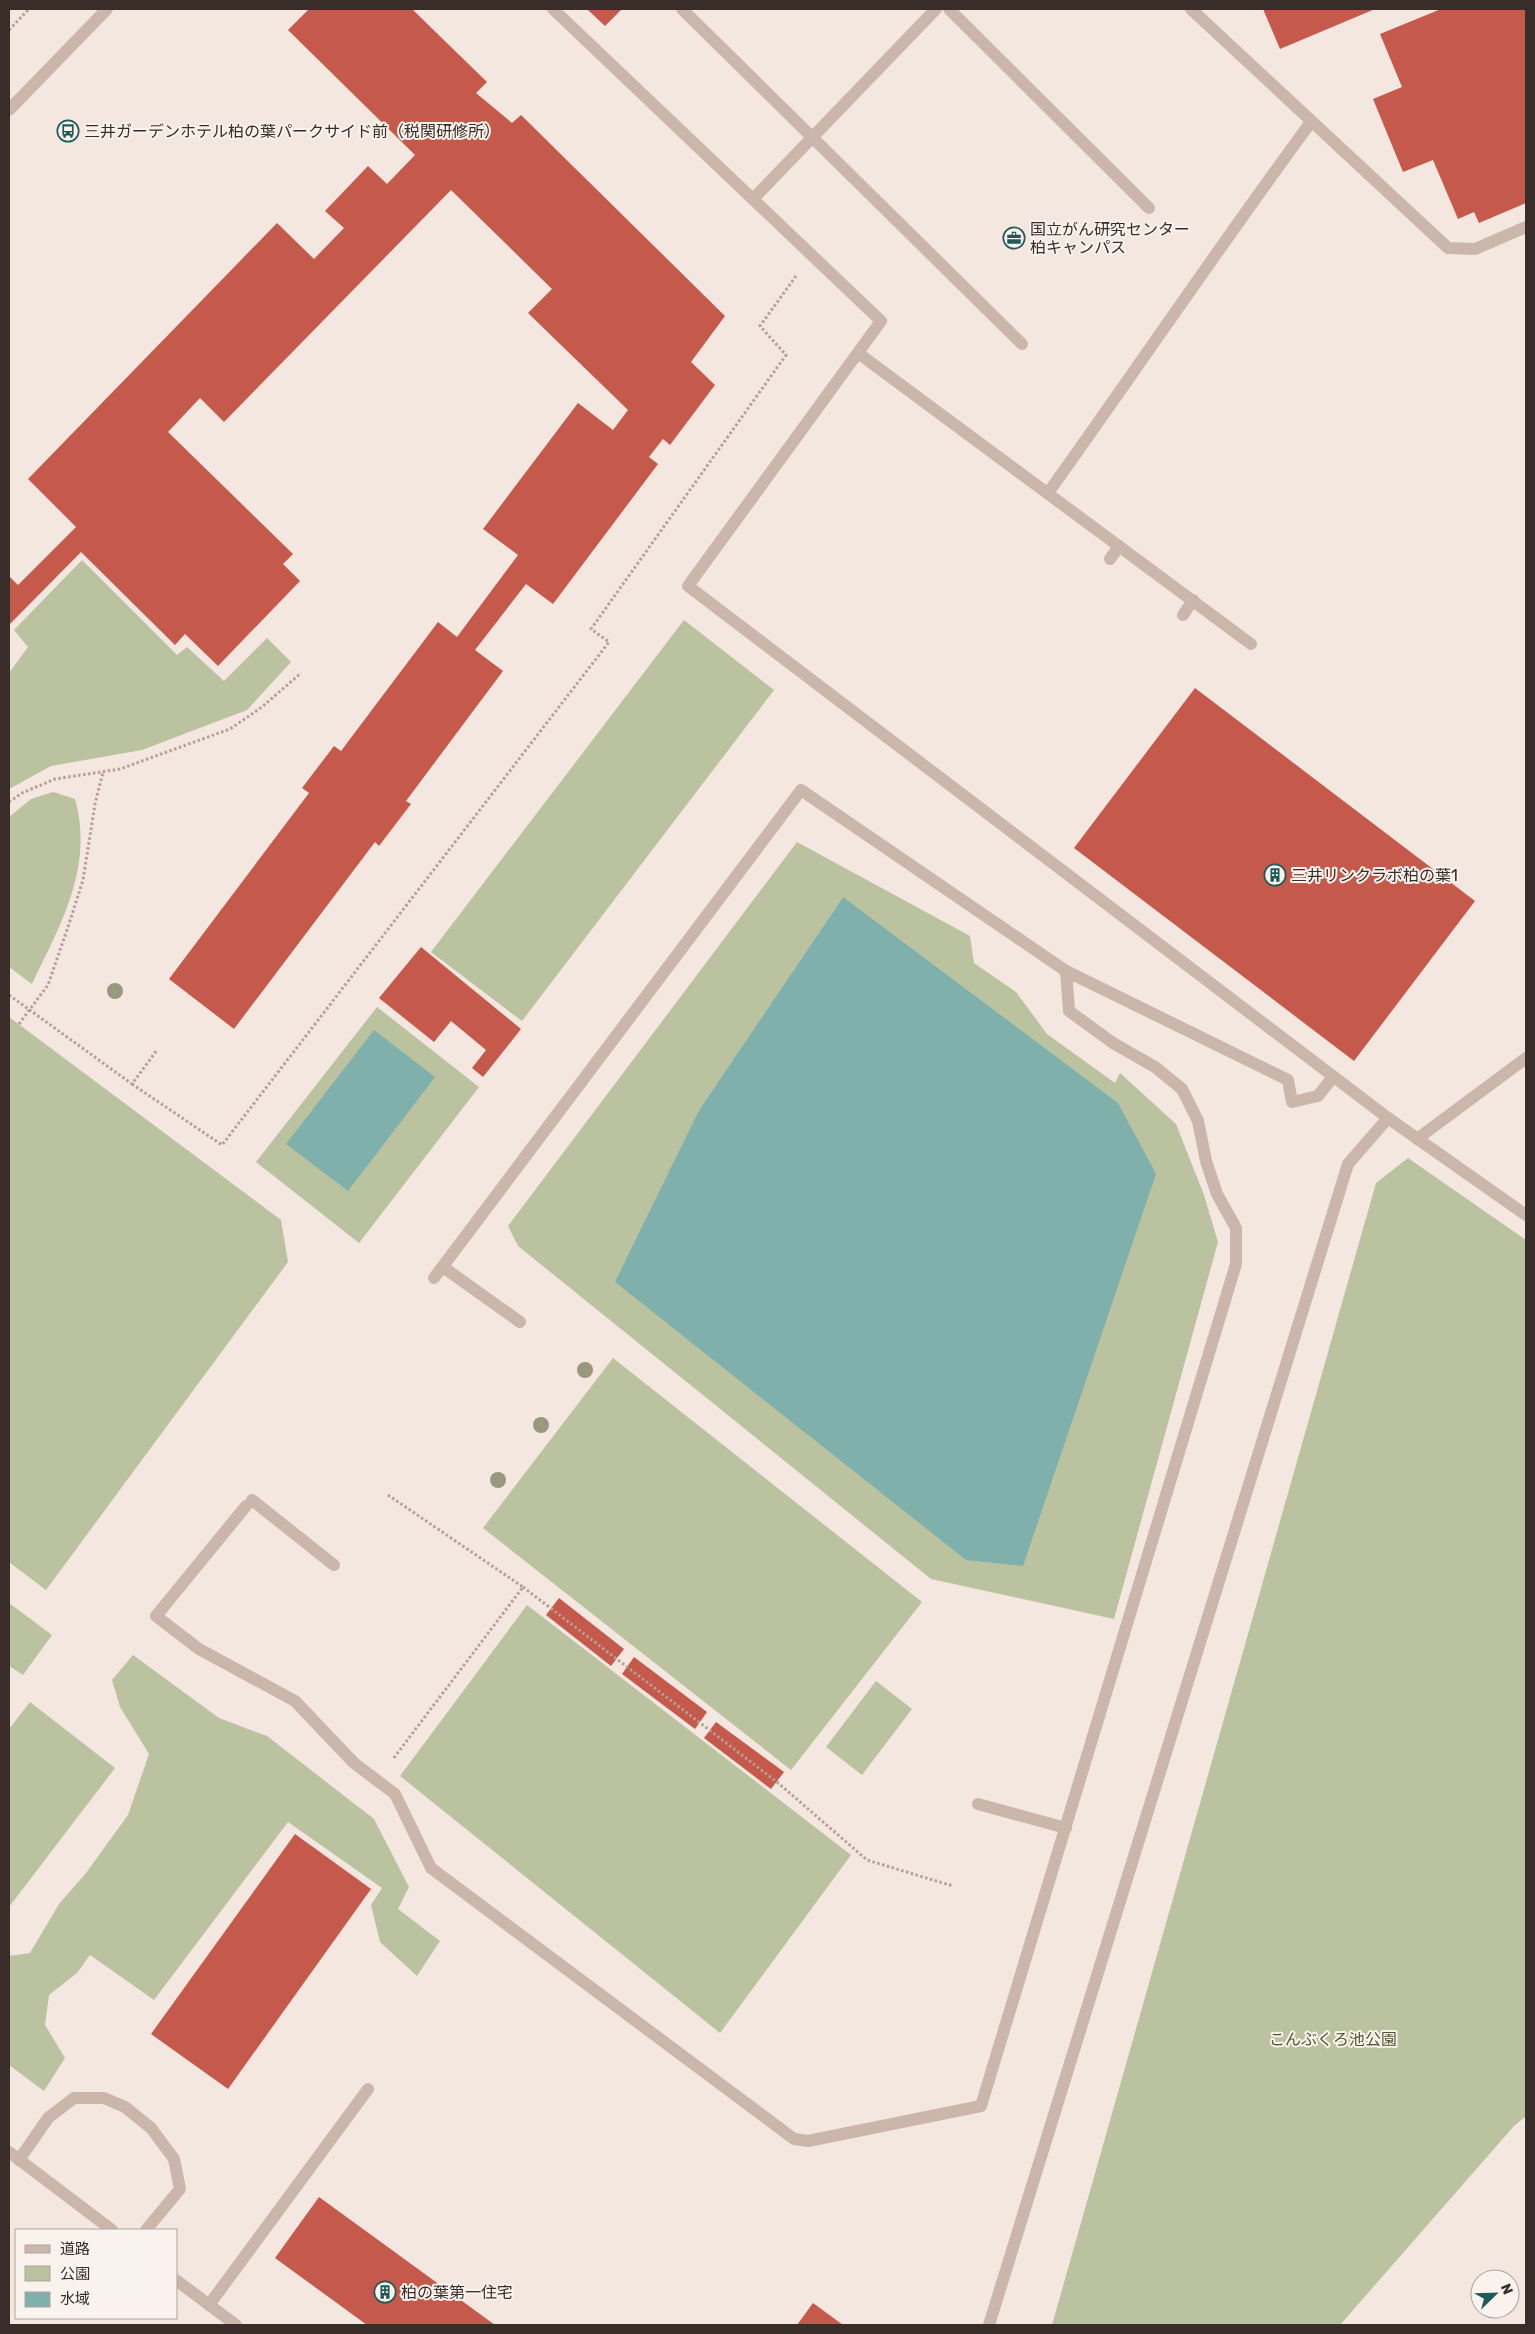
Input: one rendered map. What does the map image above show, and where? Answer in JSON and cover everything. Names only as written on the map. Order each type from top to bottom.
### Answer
[{"type":"street","points":[[9,110],[107,9]]},
{"type":"street","points":[[553,9],[880,322],[688,586],[1333,1077],[1417,1139],[1526,1215]]},
{"type":"street","points":[[682,9],[1022,344]]},
{"type":"street","points":[[753,200],[936,9]]},
{"type":"street","points":[[949,9],[1150,208]]},
{"type":"street","points":[[1191,9],[1448,248],[1475,249],[1526,227]]},
{"type":"street","points":[[1048,493],[1311,122]]},
{"type":"street","points":[[858,352],[1251,644]]},
{"type":"street","points":[[1110,559],[1119,546]]},
{"type":"street","points":[[1183,615],[1192,600]]},
{"type":"street","points":[[434,1278],[802,790],[1066,971],[1288,1080],[1292,1102],[1318,1096],[1333,1077]]},
{"type":"street","points":[[334,1565],[249,1503],[156,1616],[199,1649],[295,1701],[354,1763],[394,1794],[431,1868],[794,2139],[808,2141],[981,2106],[1236,1264],[1236,1228],[1217,1194],[1206,1161],[1198,1121],[1182,1089],[1155,1067],[1113,1043],[1069,1011],[1066,971]]},
{"type":"street","points":[[1417,1139],[1526,1058]]},
{"type":"street","points":[[989,2325],[1348,1164],[1388,1118]]},
{"type":"street","points":[[443,1267],[520,1322]]},
{"type":"street","points":[[978,1804],[1066,1828]]},
{"type":"street","points":[[209,2305],[368,2089]]},
{"type":"street","points":[[111,2229],[14,2156],[48,2118],[74,2098],[104,2098],[125,2107],[150,2128],[174,2159],[180,2189],[147,2229]]},
{"type":"street","points":[[178,2282],[236,2325]]},
{"type":"path","points":[[9,30],[29,9]]},
{"type":"path","points":[[9,995],[132,1084],[222,1145],[609,642],[591,629],[786,355],[760,326],[811,255]]},
{"type":"path","points":[[9,802],[22,793],[56,779],[120,769],[230,729],[262,707],[301,673]]},
{"type":"path","points":[[19,1024],[48,985],[83,880],[95,804],[103,772]]},
{"type":"path","points":[[132,1084],[157,1050]]},
{"type":"path","points":[[388,1495],[523,1587],[777,1782],[867,1860],[953,1886]]},
{"type":"path","points":[[376,1781],[523,1587]]},
{"type":"green space","points":[[82,560],[177,655],[187,647],[224,681],[267,638],[291,662],[247,710],[142,750],[51,766],[9,789],[9,673],[28,647],[14,630]]},
{"type":"green space","points":[[684,620],[774,690],[522,1021],[431,952]]},
{"type":"green space","points":[[53,792],[75,799],[80,824],[80,848],[72,894],[54,939],[32,984],[9,967],[9,817],[31,799]]},
{"type":"green space","points":[[797,842],[970,936],[974,963],[1016,992],[1047,1034],[1115,1083],[1120,1073],[1176,1124],[1204,1195],[1218,1242],[1114,1619],[931,1579],[518,1246],[508,1226]],"holes":[[[843,897],[616,1282],[699,1110]]]},
{"type":"green space","points":[[377,1007],[479,1087],[359,1243],[256,1162]]},
{"type":"green space","points":[[9,1017],[281,1220],[288,1262],[46,1590],[9,1562]]},
{"type":"green space","name":"こんぶくろ池公園","points":[[1408,1158],[1526,1240],[1526,2116],[1514,2126],[1340,2325],[1052,2325],[1376,1183]]},
{"type":"green space","points":[[613,1358],[922,1602],[791,1770],[483,1528]]},
{"type":"green space","points":[[9,1603],[52,1635],[23,1675],[9,1666]]},
{"type":"green space","points":[[527,1605],[851,1855],[720,2033],[400,1776]]},
{"type":"green space","points":[[133,1655],[219,1718],[267,1736],[374,1819],[409,1887],[398,1909],[440,1941],[417,1976],[380,1942],[371,1905],[382,1888],[288,1822],[154,2000],[90,1955],[77,1973],[49,1995],[45,2025],[65,2058],[44,2091],[9,2065],[9,1956],[30,1953],[59,1904],[86,1873],[128,1815],[149,1754],[120,1707],[112,1680]]},
{"type":"green space","points":[[876,1681],[912,1709],[862,1775],[826,1747]]},
{"type":"green space","points":[[30,1702],[115,1768],[9,1907],[9,1729]]},
{"type":"water","points":[[843,897],[1118,1103],[1156,1174],[1023,1566],[966,1560],[615,1282],[699,1110]]},
{"type":"water","points":[[374,1030],[435,1077],[348,1191],[286,1144]]},
{"type":"building","points":[[309,9],[412,9],[487,82],[476,93],[512,123],[521,115],[725,316],[691,362],[715,385],[670,445],[663,439],[649,457],[658,464],[553,604],[526,584],[475,650],[503,671],[406,801],[411,804],[379,846],[375,842],[234,1029],[169,979],[309,793],[302,788],[334,746],[341,751],[438,622],[457,637],[518,555],[483,529],[578,403],[613,430],[628,410],[528,313],[552,289],[451,190],[224,422],[200,398],[168,432],[293,554],[283,564],[300,581],[218,666],[185,634],[175,645],[81,552],[9,625],[9,576],[18,585],[76,527],[28,479],[277,223],[314,259],[344,228],[325,211],[368,166],[387,184],[415,155],[288,30]]},
{"type":"building","points":[[587,9],[622,9],[605,26]]},
{"type":"building","points":[[1263,9],[1375,9],[1280,49]]},
{"type":"building","points":[[1441,9],[1526,9],[1526,203],[1479,223],[1474,212],[1458,219],[1433,160],[1403,172],[1373,99],[1402,87],[1380,34]]},
{"type":"building","name":"三井リンクラボ柏の葉1","points":[[1195,688],[1475,901],[1354,1061],[1074,848]]},
{"type":"building","points":[[421,947],[521,1029],[483,1077],[472,1068],[486,1050],[451,1021],[434,1042],[379,998]]},
{"type":"building","points":[[559,1598],[624,1649],[611,1666],[546,1615]]},
{"type":"building","points":[[634,1657],[707,1712],[695,1729],[622,1674]]},
{"type":"building","points":[[716,1722],[784,1772],[771,1789],[704,1738]]},
{"type":"building","points":[[295,1834],[371,1889],[228,2089],[151,2034]]},
{"type":"building","name":"柏の葉第一住宅","points":[[319,2197],[495,2325],[367,2325],[275,2258]]},
{"type":"building","points":[[813,2303],[843,2325],[797,2325]]},
{"type":"place","name":"三井ガーデンホテル柏の葉パークサイド前（税関研修所）","points":[[68,131]]},
{"type":"place","name":"国立がん研究センター 柏キャンパス","points":[[1014,238]]},
{"type":"place","name":"三井リンクラボ柏の葉1","points":[[1275,875]]},
{"type":"place","name":"柏の葉第一住宅","points":[[385,2292]]}]
